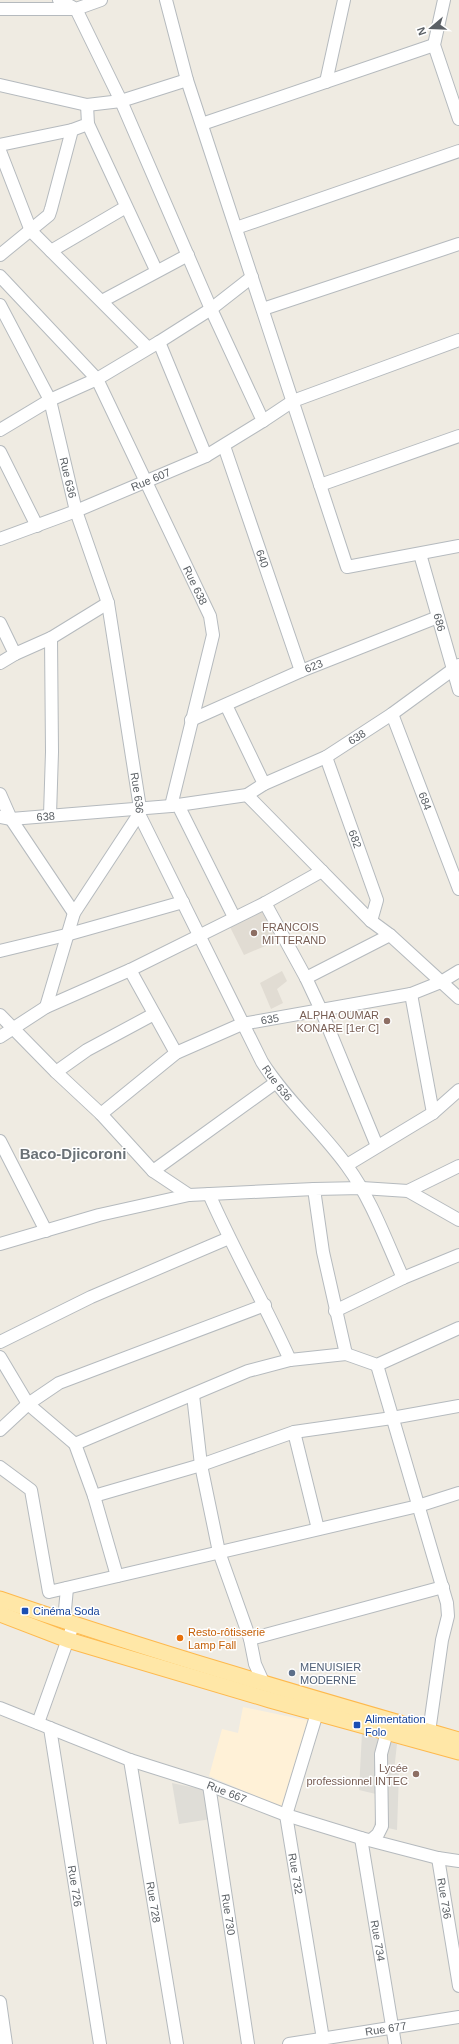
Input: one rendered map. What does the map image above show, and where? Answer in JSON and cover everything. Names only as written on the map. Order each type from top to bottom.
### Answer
[{"type":"main road","points":[[0,1599],[69,1623],[264,1684],[459,1740]]},
{"type":"main road","points":[[0,1614],[68,1640],[317,1713],[459,1752]]},
{"type":"street","points":[[59,0],[76,9],[121,101],[211,309],[263,421]]},
{"type":"street","points":[[0,9],[76,9],[101,0]]},
{"type":"street","points":[[166,0],[187,80],[347,567],[459,546]]},
{"type":"street","points":[[326,82],[344,0]]},
{"type":"street","points":[[444,0],[434,45],[459,119]]},
{"type":"street","points":[[202,124],[434,45]]},
{"type":"street","points":[[0,85],[87,105],[121,101],[187,80]]},
{"type":"street","points":[[87,105],[88,124],[156,270]]},
{"type":"street","points":[[0,145],[72,130],[88,124]]},
{"type":"street","points":[[0,255],[31,231],[52,209],[72,130]]},
{"type":"street","points":[[0,151],[31,231],[102,301],[154,345],[206,456]]},
{"type":"street","points":[[236,228],[459,151]]},
{"type":"street","points":[[51,251],[126,207]]},
{"type":"street","points":[[262,310],[459,244]]},
{"type":"street","points":[[102,301],[156,270],[188,255]]},
{"type":"street","name":"Rue 638","points":[[0,276],[97,379],[210,616],[213,634],[191,720],[174,805]]},
{"type":"street","points":[[0,430],[50,400],[97,379],[154,345],[211,309],[252,277]]},
{"type":"street","points":[[0,300],[13,290]]},
{"type":"street","name":"Rue 636","points":[[0,305],[50,400],[76,511],[108,603],[139,811],[242,1024],[275,1083],[347,1165],[362,1188],[403,1278]]},
{"type":"street","name":"Rue 607","points":[[0,539],[76,511],[206,456],[293,401],[459,340]]},
{"type":"street","points":[[320,485],[459,436]]},
{"type":"street","name":"640","points":[[224,446],[301,672]]},
{"type":"street","points":[[0,452],[37,526]]},
{"type":"street","name":"686","points":[[420,554],[438,617],[456,667],[459,690]]},
{"type":"street","points":[[0,663],[15,654],[51,638],[108,603]]},
{"type":"street","name":"623","points":[[191,720],[301,672],[438,617]]},
{"type":"street","points":[[0,623],[15,654]]},
{"type":"street","points":[[50,815],[52,752],[51,638]]},
{"type":"street","name":"638","points":[[6,818],[139,811],[247,795],[264,784],[326,757],[392,714],[456,667]]},
{"type":"street","points":[[226,705],[264,784]]},
{"type":"street","name":"684","points":[[392,714],[459,889]]},
{"type":"street","name":"682","points":[[326,757],[377,900],[371,921]]},
{"type":"street","points":[[0,794],[6,818],[74,913]]},
{"type":"street","points":[[247,795],[371,921],[390,935],[459,998]]},
{"type":"street","points":[[174,805],[234,917]]},
{"type":"street","points":[[46,1007],[66,935],[74,913],[139,811]]},
{"type":"street","points":[[0,1037],[46,1007],[130,970],[199,934],[265,903],[322,871]]},
{"type":"street","points":[[0,951],[66,935],[183,902]]},
{"type":"street","points":[[265,903],[306,978],[321,1010],[377,1146]]},
{"type":"street","points":[[306,978],[390,935]]},
{"type":"street","points":[[130,970],[176,1053]]},
{"type":"street","name":"635","points":[[101,1114],[176,1053],[242,1024],[411,994],[442,982],[459,971]]},
{"type":"street","points":[[411,994],[433,1113]]},
{"type":"street","points":[[56,1072],[87,1050],[154,1014]]},
{"type":"street","points":[[0,1015],[56,1072],[101,1114],[153,1171],[189,1195]]},
{"type":"street","points":[[153,1171],[275,1083]]},
{"type":"street","points":[[347,1165],[433,1113],[459,1090]]},
{"type":"street","points":[[0,1141],[46,1231]]},
{"type":"street","points":[[408,1191],[459,1166]]},
{"type":"street","points":[[0,1244],[99,1215],[189,1195],[362,1188],[408,1191],[459,1220]]},
{"type":"street","points":[[314,1189],[323,1252],[335,1311],[346,1354]]},
{"type":"street","points":[[209,1194],[229,1238],[265,1305],[290,1360]]},
{"type":"street","points":[[0,1342],[91,1297],[229,1238]]},
{"type":"street","points":[[335,1311],[403,1278],[459,1256]]},
{"type":"street","points":[[0,1430],[28,1404],[59,1383],[265,1305]]},
{"type":"street","points":[[76,1444],[248,1371],[290,1360],[346,1354],[377,1365],[459,1328]]},
{"type":"street","points":[[0,1357],[28,1404],[76,1444],[94,1496],[117,1576]]},
{"type":"street","points":[[377,1365],[447,1603],[448,1616],[442,1640],[429,1732]]},
{"type":"street","points":[[193,1395],[201,1465],[219,1552],[250,1639],[255,1664],[264,1684]]},
{"type":"street","points":[[94,1496],[201,1465],[294,1432],[392,1418],[459,1406]]},
{"type":"street","points":[[294,1432],[318,1529]]},
{"type":"street","points":[[0,1468],[31,1490],[49,1592],[418,1506],[459,1493]]},
{"type":"street","points":[[38,1723],[68,1640],[69,1623],[67,1588]]},
{"type":"street","points":[[250,1639],[443,1588]]},
{"type":"street","name":"Rue 667","points":[[0,1708],[130,1760],[209,1785],[286,1815],[366,1839],[438,1858],[459,1861]]},
{"type":"street","name":"Rue 732","points":[[317,1713],[286,1815],[323,2038]]},
{"type":"street","name":"Rue 726","points":[[50,1728],[100,2044]]},
{"type":"street","points":[[366,1839],[378,1834],[382,1826],[381,1754],[387,1732]]},
{"type":"street","name":"Rue 728","points":[[130,1760],[177,2044]]},
{"type":"street","name":"Rue 730","points":[[209,1785],[248,2044]]},
{"type":"street","name":"Rue 734","points":[[366,1839],[396,2044]]},
{"type":"street","name":"Rue 736","points":[[438,1858],[459,1986]]},
{"type":"street","points":[[0,2002],[6,2044]]},
{"type":"street","name":"Rue 677","points":[[289,2044],[459,2017]]},
{"type":"shaded area","name":"FRANCOIS MITTERAND","points":[[262,908],[279,940],[244,955],[229,925]]},
{"type":"shaded area","name":"FRANCOIS MITTERAND","points":[[282,971],[287,981],[277,989],[283,1003],[271,1009],[260,983]]},
{"type":"shaded area","points":[[243,1707],[310,1721],[284,1808],[209,1776],[222,1729],[238,1733]]},
{"type":"shaded area","points":[[362,1733],[397,1744],[394,1771],[399,1773],[397,1830],[374,1825],[380,1795],[359,1790]]},
{"type":"shaded area","points":[[172,1783],[205,1790],[211,1819],[179,1824]]},
{"type":"place","name":"FRANCOIS MITTERAND","points":[[254,933]]},
{"type":"place","name":"ALPHA OUMAR KONARE [1er C]","points":[[387,1021]]},
{"type":"place","name":"Cinéma Soda","points":[[25,1611]]},
{"type":"place","name":"Resto-rôtisserie Lamp Fall","points":[[180,1638]]},
{"type":"place","name":"MENUISIER MODERNE","points":[[292,1673]]},
{"type":"place","name":"Alimentation Folo","points":[[357,1725]]},
{"type":"place","name":"Lycée professionnel INTEC","points":[[416,1774]]},
{"type":"district","name":"Baco-Djicoroni","points":[[73,1154]]}]
